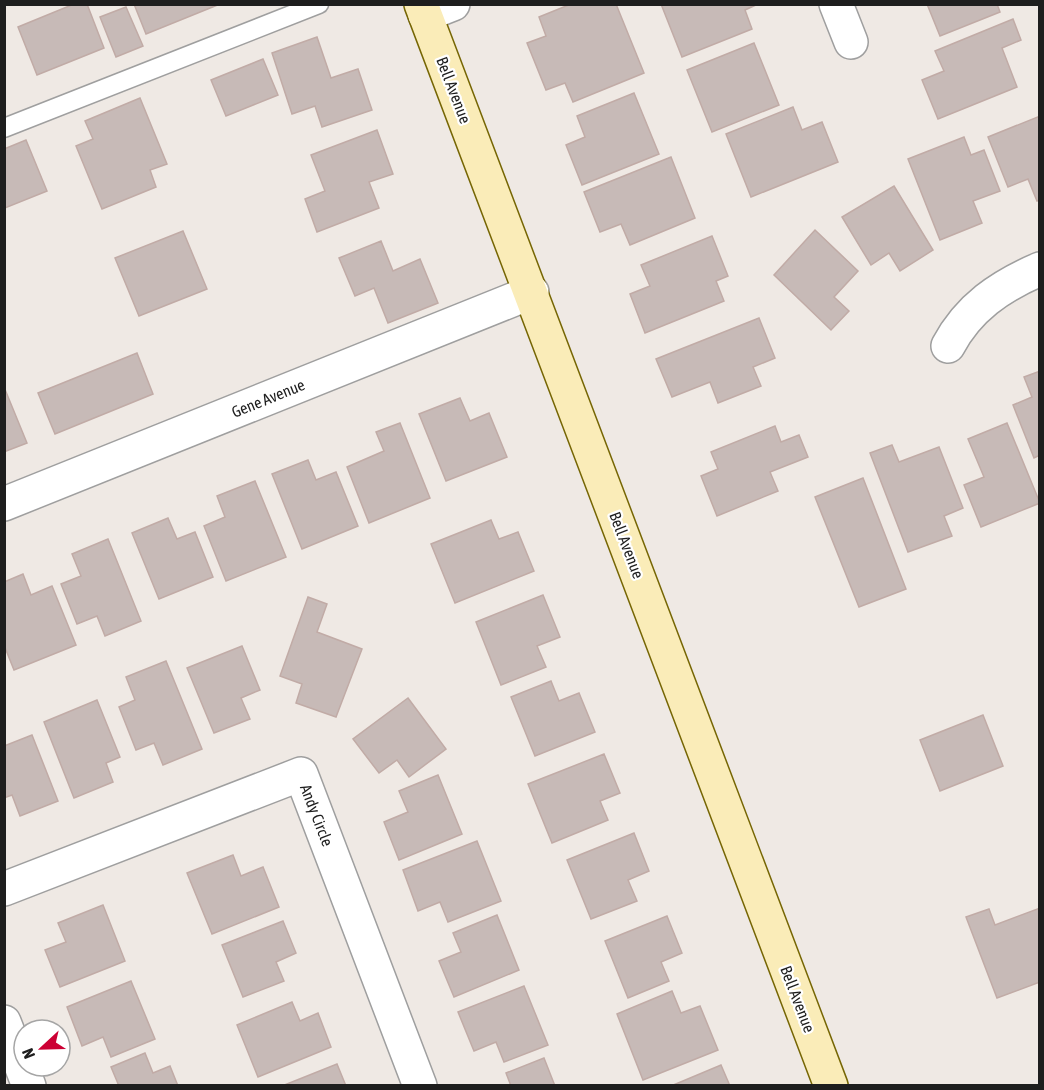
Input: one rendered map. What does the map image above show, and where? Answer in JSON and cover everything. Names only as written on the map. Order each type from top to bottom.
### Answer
[{"type":"main road","name":"Bell Avenue","points":[[433,8],[532,292],[831,1086]]},
{"type":"street","points":[[836,4],[851,42]]},
{"type":"street","points":[[948,346],[958,326],[973,309],[990,296],[1040,269]]},
{"type":"street","name":"Gene Avenue","points":[[4,504],[532,292]]},
{"type":"street","name":"Andy Circle","points":[[4,890],[301,774],[420,1086]]},
{"type":"street","points":[[4,1022],[29,1086]]},
{"type":"lane","points":[[4,128],[320,4]]},
{"type":"building","points":[[74,4],[87,4],[104,48],[37,75],[18,27]]},
{"type":"building","points":[[134,4],[220,4],[146,34]]},
{"type":"building","points":[[571,4],[616,4],[644,73],[573,102],[565,83],[546,90],[527,43],[546,36],[539,17]]},
{"type":"building","points":[[661,4],[758,4],[745,10],[752,29],[682,57]]},
{"type":"building","points":[[927,4],[997,4],[1000,12],[940,36]]},
{"type":"building","points":[[126,7],[143,46],[116,57],[100,17]]},
{"type":"building","points":[[1013,19],[1021,40],[1002,48],[1017,87],[938,119],[922,80],[944,71],[935,51]]},
{"type":"building","points":[[317,37],[331,78],[358,69],[372,110],[322,127],[315,106],[292,114],[272,53]]},
{"type":"building","points":[[754,43],[779,105],[712,132],[687,70]]},
{"type":"building","points":[[263,59],[278,95],[226,116],[211,80]]},
{"type":"building","points":[[634,93],[659,154],[582,185],[566,145],[585,137],[577,116]]},
{"type":"building","points":[[140,98],[167,164],[150,170],[156,187],[102,209],[76,146],[93,139],[85,121]]},
{"type":"building","points":[[793,107],[802,130],[822,122],[838,162],[751,197],[726,134]]},
{"type":"building","points":[[1040,116],[1040,200],[1037,201],[1028,179],[1008,187],[988,137]]},
{"type":"building","points":[[377,130],[393,174],[369,182],[379,208],[317,232],[305,199],[325,191],[311,155]]},
{"type":"building","points":[[964,137],[971,155],[984,150],[1000,191],[973,201],[982,223],[940,240],[908,159]]},
{"type":"building","points":[[26,140],[47,191],[5,208],[4,149]]},
{"type":"building","points":[[671,157],[695,218],[630,245],[621,224],[600,232],[584,192]]},
{"type":"building","points":[[894,186],[933,250],[900,271],[889,253],[871,265],[842,217]]},
{"type":"building","points":[[815,230],[858,271],[834,297],[849,311],[831,330],[774,275]]},
{"type":"building","points":[[183,231],[207,289],[139,316],[115,258]]},
{"type":"building","points":[[712,236],[728,276],[716,281],[724,301],[645,333],[630,294],[650,286],[641,265]]},
{"type":"building","points":[[381,241],[393,271],[420,259],[438,303],[388,323],[374,288],[355,296],[339,258]]},
{"type":"building","points":[[759,318],[775,358],[753,367],[761,386],[718,403],[710,382],[672,397],[656,359]]},
{"type":"building","points":[[137,353],[153,394],[55,434],[38,393]]},
{"type":"building","points":[[1040,371],[1040,455],[1034,458],[1013,405],[1032,397],[1024,377]]},
{"type":"building","points":[[4,387],[27,443],[4,452]]},
{"type":"building","points":[[460,398],[470,421],[489,413],[507,457],[446,481],[419,414]]},
{"type":"building","points":[[400,423],[430,498],[369,523],[347,467],[384,451],[376,432]]},
{"type":"building","points":[[1007,423],[1040,503],[981,527],[964,485],[984,477],[968,439]]},
{"type":"building","points":[[775,426],[781,442],[799,435],[808,457],[770,472],[778,491],[717,516],[701,476],[718,469],[711,452]]},
{"type":"building","points":[[892,445],[899,462],[939,447],[963,508],[944,516],[952,536],[908,552],[870,453]]},
{"type":"building","points":[[308,460],[316,480],[336,472],[358,526],[302,549],[272,474]]},
{"type":"building","points":[[863,478],[906,589],[859,607],[815,497]]},
{"type":"building","points":[[255,481],[286,557],[226,581],[204,526],[225,517],[217,496]]},
{"type":"building","points":[[168,518],[177,539],[195,532],[213,577],[159,599],[132,533]]},
{"type":"building","points":[[491,520],[499,539],[518,532],[534,571],[455,603],[431,544]]},
{"type":"building","points":[[108,539],[141,621],[105,636],[97,616],[77,624],[61,584],[81,576],[72,554]]},
{"type":"building","points":[[23,574],[31,595],[52,586],[76,645],[14,670],[4,645],[4,582]]},
{"type":"building","points":[[543,595],[560,637],[537,646],[546,667],[501,685],[476,622]]},
{"type":"building","points":[[308,597],[327,604],[317,632],[362,649],[336,717],[296,703],[302,684],[280,676]]},
{"type":"building","points":[[242,646],[260,690],[241,698],[250,719],[214,733],[187,668]]},
{"type":"building","points":[[166,661],[202,749],[163,765],[154,743],[136,750],[119,707],[135,700],[126,677]]},
{"type":"building","points":[[551,681],[559,701],[579,693],[595,732],[535,756],[511,697]]},
{"type":"building","points":[[408,698],[446,749],[409,777],[397,760],[379,773],[353,739]]},
{"type":"building","points":[[97,700],[120,757],[106,763],[113,782],[74,798],[44,722]]},
{"type":"building","points":[[983,715],[1003,766],[940,791],[920,740]]},
{"type":"building","points":[[32,735],[58,801],[20,816],[12,795],[4,798],[4,746]]},
{"type":"building","points":[[604,754],[620,793],[600,801],[608,820],[552,843],[528,784]]},
{"type":"building","points":[[438,775],[462,834],[399,860],[384,822],[408,812],[399,791]]},
{"type":"building","points":[[634,833],[649,871],[628,880],[637,901],[591,919],[567,860]]},
{"type":"building","points":[[477,841],[501,901],[448,922],[440,902],[418,911],[403,870]]},
{"type":"building","points":[[233,855],[241,876],[263,867],[279,907],[212,934],[187,873]]},
{"type":"building","points":[[103,905],[125,961],[60,987],[45,950],[66,942],[58,923]]},
{"type":"building","points":[[1040,908],[1040,982],[997,998],[966,917],[989,909],[995,925]]},
{"type":"building","points":[[497,915],[519,970],[454,997],[439,961],[461,952],[453,933]]},
{"type":"building","points":[[667,916],[682,953],[661,962],[669,981],[628,998],[605,941]]},
{"type":"building","points":[[283,921],[296,953],[276,962],[284,981],[243,997],[222,945]]},
{"type":"building","points":[[131,981],[155,1039],[111,1057],[103,1037],[82,1046],[67,1007]]},
{"type":"building","points":[[524,986],[548,1045],[504,1062],[496,1042],[474,1051],[458,1012]]},
{"type":"building","points":[[672,991],[681,1013],[700,1006],[718,1050],[643,1080],[617,1014]]},
{"type":"building","points":[[292,1002],[300,1021],[318,1013],[331,1047],[258,1077],[237,1025]]},
{"type":"building","points":[[145,1053],[153,1073],[170,1066],[178,1086],[119,1086],[111,1067]]},
{"type":"building","points":[[544,1058],[555,1086],[511,1086],[506,1073]]},
{"type":"building","points":[[337,1064],[346,1086],[282,1086]]},
{"type":"building","points":[[721,1065],[730,1086],[671,1086]]}]
